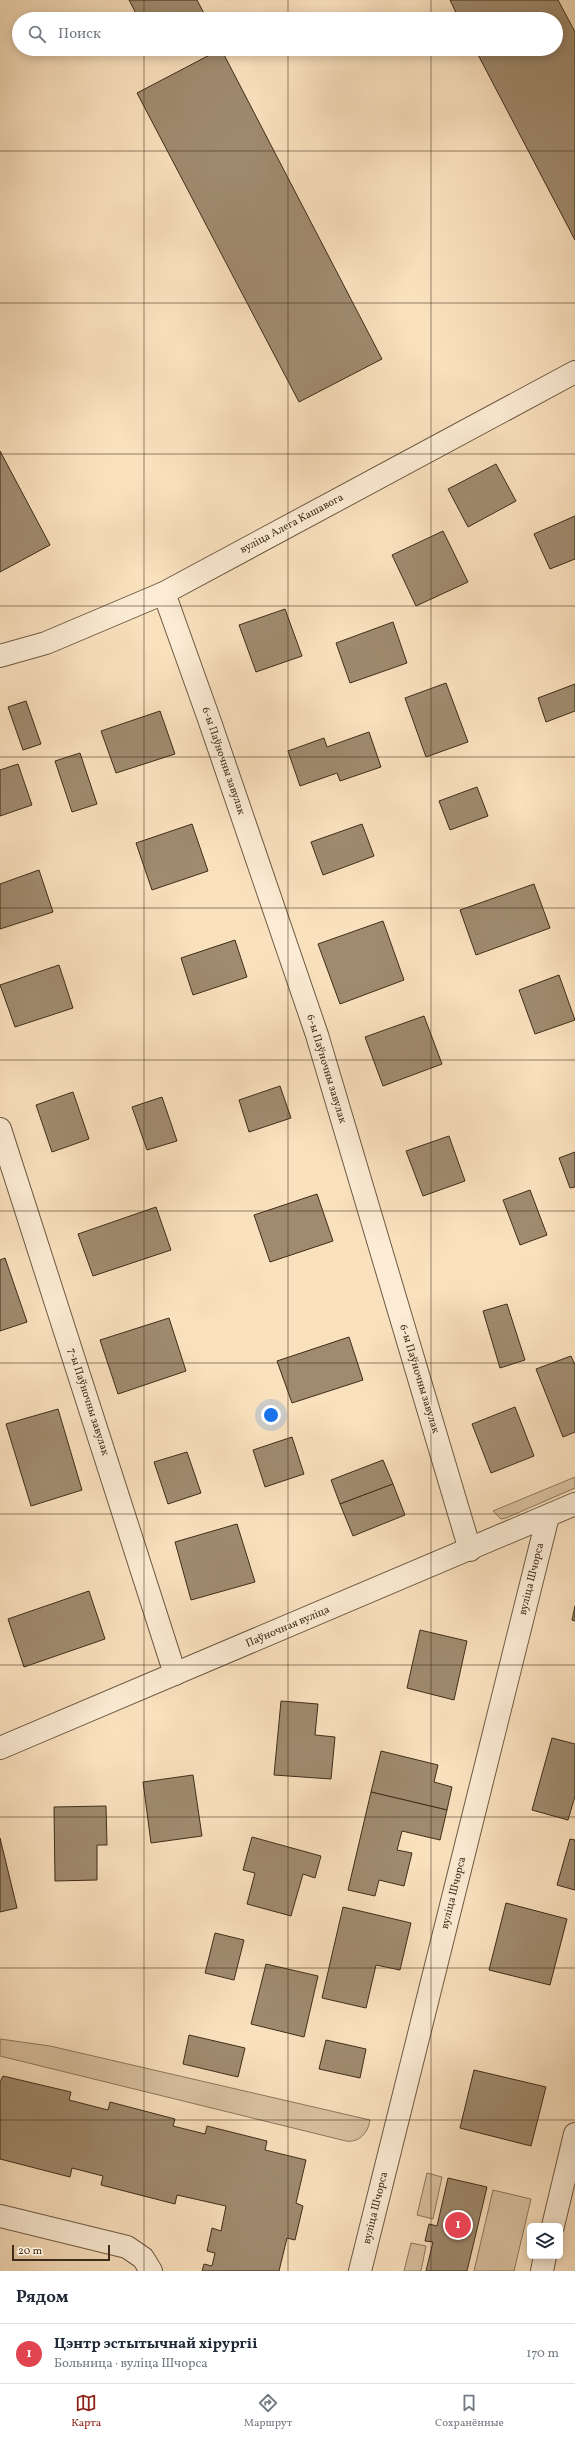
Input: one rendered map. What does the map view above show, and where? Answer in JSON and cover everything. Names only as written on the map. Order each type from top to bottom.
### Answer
[{"type":"street","name":"вуліца Алега Кашавога","points":[[0,656],[46,643],[164,593],[575,372]]},
{"type":"street","name":"6-ы Паўночны завулак","points":[[164,593],[212,726],[317,1035],[470,1550]]},
{"type":"street","name":"7-ы Паўночны завулак","points":[[0,1129],[175,1674]]},
{"type":"street","name":"Паўночная вуліца","points":[[0,1748],[470,1550],[575,1504]]},
{"type":"street","name":"вуліца Шчорса","points":[[360,2271],[548,1516]]},
{"type":"street","points":[[554,2223],[575,2134]]},
{"type":"street","points":[[0,2216],[127,2247],[143,2258],[151,2271]]},
{"type":"street","points":[[542,2271],[545,2259]]},
{"type":"shaded area","points":[[575,1477],[575,1488],[506,1518],[501,1519],[493,1511]]},
{"type":"shaded area","points":[[0,2039],[50,2046],[370,2120],[369,2125],[365,2133],[359,2139],[346,2141],[0,2056]]},
{"type":"shaded area","points":[[427,2173],[442,2177],[433,2219],[417,2215]]},
{"type":"shaded area","points":[[493,2190],[531,2199],[514,2271],[474,2271]]},
{"type":"shaded area","points":[[411,2243],[426,2246],[421,2271],[404,2271]]},
{"type":"building","points":[[129,0],[197,0],[203,12],[135,12]]},
{"type":"building","points":[[450,0],[558,0],[575,32],[575,240],[479,56],[563,56],[563,12],[456,12]]},
{"type":"building","points":[[208,56],[225,56],[382,359],[299,402],[137,93]]},
{"type":"building","points":[[0,451],[50,545],[0,572]]},
{"type":"building","points":[[496,464],[516,501],[468,527],[448,489]]},
{"type":"building","points":[[575,516],[575,559],[550,569],[534,534]]},
{"type":"building","points":[[443,531],[468,582],[416,606],[392,555]]},
{"type":"building","points":[[285,609],[302,656],[256,672],[239,625]]},
{"type":"building","points":[[393,622],[407,663],[350,683],[336,643]]},
{"type":"building","points":[[446,683],[468,742],[426,757],[405,698]]},
{"type":"building","points":[[575,684],[575,711],[546,722],[538,698]]},
{"type":"building","points":[[26,701],[41,744],[23,750],[8,707]]},
{"type":"building","points":[[160,711],[175,754],[116,773],[101,731]]},
{"type":"building","points":[[369,732],[381,767],[340,781],[337,773],[300,786],[288,751],[324,738],[327,747]]},
{"type":"building","points":[[80,753],[97,804],[72,812],[55,761]]},
{"type":"building","points":[[18,764],[32,805],[0,816],[0,770]]},
{"type":"building","points":[[477,787],[488,816],[450,830],[439,801]]},
{"type":"building","points":[[192,824],[208,871],[152,890],[136,843]]},
{"type":"building","points":[[362,824],[374,856],[323,875],[311,842]]},
{"type":"building","points":[[39,870],[53,912],[0,929],[0,884]]},
{"type":"building","points":[[534,884],[550,928],[476,955],[460,910]]},
{"type":"building","points":[[383,921],[404,980],[340,1004],[318,944]]},
{"type":"building","points":[[235,940],[247,977],[193,995],[181,958]]},
{"type":"building","points":[[59,965],[73,1008],[15,1027],[0,985]]},
{"type":"building","points":[[559,975],[575,1020],[535,1034],[519,990]]},
{"type":"building","points":[[424,1016],[442,1064],[383,1086],[365,1037]]},
{"type":"building","points":[[280,1086],[291,1118],[249,1132],[239,1100]]},
{"type":"building","points":[[73,1092],[89,1139],[52,1152],[36,1105]]},
{"type":"building","points":[[162,1097],[177,1141],[147,1150],[132,1107]]},
{"type":"building","points":[[449,1136],[465,1181],[423,1196],[406,1151]]},
{"type":"building","points":[[575,1152],[575,1187],[570,1188],[559,1158]]},
{"type":"building","points":[[530,1190],[547,1235],[520,1245],[503,1200]]},
{"type":"building","points":[[317,1194],[333,1241],[270,1262],[254,1215]]},
{"type":"building","points":[[156,1207],[171,1250],[93,1276],[78,1234]]},
{"type":"building","points":[[5,1258],[27,1322],[0,1331],[0,1260]]},
{"type":"building","points":[[507,1304],[525,1360],[500,1368],[483,1311]]},
{"type":"building","points":[[169,1318],[186,1371],[118,1394],[100,1340]]},
{"type":"building","points":[[349,1337],[363,1380],[292,1403],[277,1361]]},
{"type":"building","points":[[571,1356],[575,1365],[575,1432],[563,1437],[536,1369]]},
{"type":"building","points":[[515,1407],[534,1456],[491,1473],[472,1424]]},
{"type":"building","points":[[58,1409],[82,1490],[31,1506],[6,1424]]},
{"type":"building","points":[[292,1437],[304,1474],[265,1487],[253,1450]]},
{"type":"building","points":[[187,1452],[201,1493],[168,1504],[154,1462]]},
{"type":"building","points":[[383,1460],[393,1484],[340,1504],[331,1480]]},
{"type":"building","points":[[393,1484],[405,1515],[353,1536],[340,1504]]},
{"type":"building","points":[[237,1524],[255,1582],[191,1600],[175,1542]]},
{"type":"building","points":[[89,1591],[105,1639],[24,1667],[8,1619]]},
{"type":"building","points":[[575,1606],[575,1621],[572,1620]]},
{"type":"building","points":[[420,1630],[467,1641],[454,1700],[407,1688]]},
{"type":"building","points":[[281,1701],[318,1704],[315,1735],[335,1737],[331,1779],[274,1775]]},
{"type":"building","points":[[552,1738],[575,1744],[575,1796],[568,1820],[532,1810]]},
{"type":"building","points":[[381,1751],[438,1765],[434,1782],[452,1787],[447,1810],[371,1792]]},
{"type":"building","points":[[193,1775],[202,1836],[151,1843],[143,1782]]},
{"type":"building","points":[[371,1792],[447,1810],[440,1840],[402,1831],[397,1850],[412,1853],[404,1886],[379,1880],[375,1896],[348,1890]]},
{"type":"building","points":[[106,1806],[107,1845],[97,1845],[97,1880],[55,1881],[54,1807]]},
{"type":"building","points":[[252,1837],[321,1856],[315,1878],[303,1874],[291,1916],[247,1904],[255,1873],[243,1870]]},
{"type":"building","points":[[0,1838],[17,1908],[0,1912]]},
{"type":"building","points":[[570,1839],[575,1840],[575,1890],[557,1885]]},
{"type":"building","points":[[506,1903],[567,1919],[550,1985],[489,1970]]},
{"type":"building","points":[[343,1907],[411,1923],[400,1970],[376,1965],[366,2008],[322,1998]]},
{"type":"building","points":[[215,1933],[244,1940],[234,1980],[205,1973]]},
{"type":"building","points":[[266,1964],[318,1976],[304,2037],[251,2024]]},
{"type":"building","points":[[189,2035],[245,2048],[238,2077],[183,2064]]},
{"type":"building","points":[[326,2040],[366,2049],[360,2078],[319,2069]]},
{"type":"building","points":[[474,2070],[546,2087],[531,2146],[460,2128]]},
{"type":"building","points":[[3,2076],[71,2092],[69,2100],[108,2110],[110,2102],[175,2119],[173,2126],[205,2134],[207,2126],[267,2141],[265,2150],[306,2160],[296,2203],[303,2206],[295,2240],[287,2238],[279,2271],[202,2271],[204,2264],[212,2266],[215,2253],[207,2251],[212,2228],[221,2231],[226,2206],[177,2195],[175,2204],[101,2185],[103,2176],[72,2168],[70,2177],[0,2159],[0,2082]]},
{"type":"building","points":[[448,2178],[487,2187],[467,2271],[426,2271],[433,2242],[425,2241],[429,2224],[437,2226]]},
{"type":"place","name":"Цэнтр эстытычнай хірургіі","points":[[458,2225]]}]
